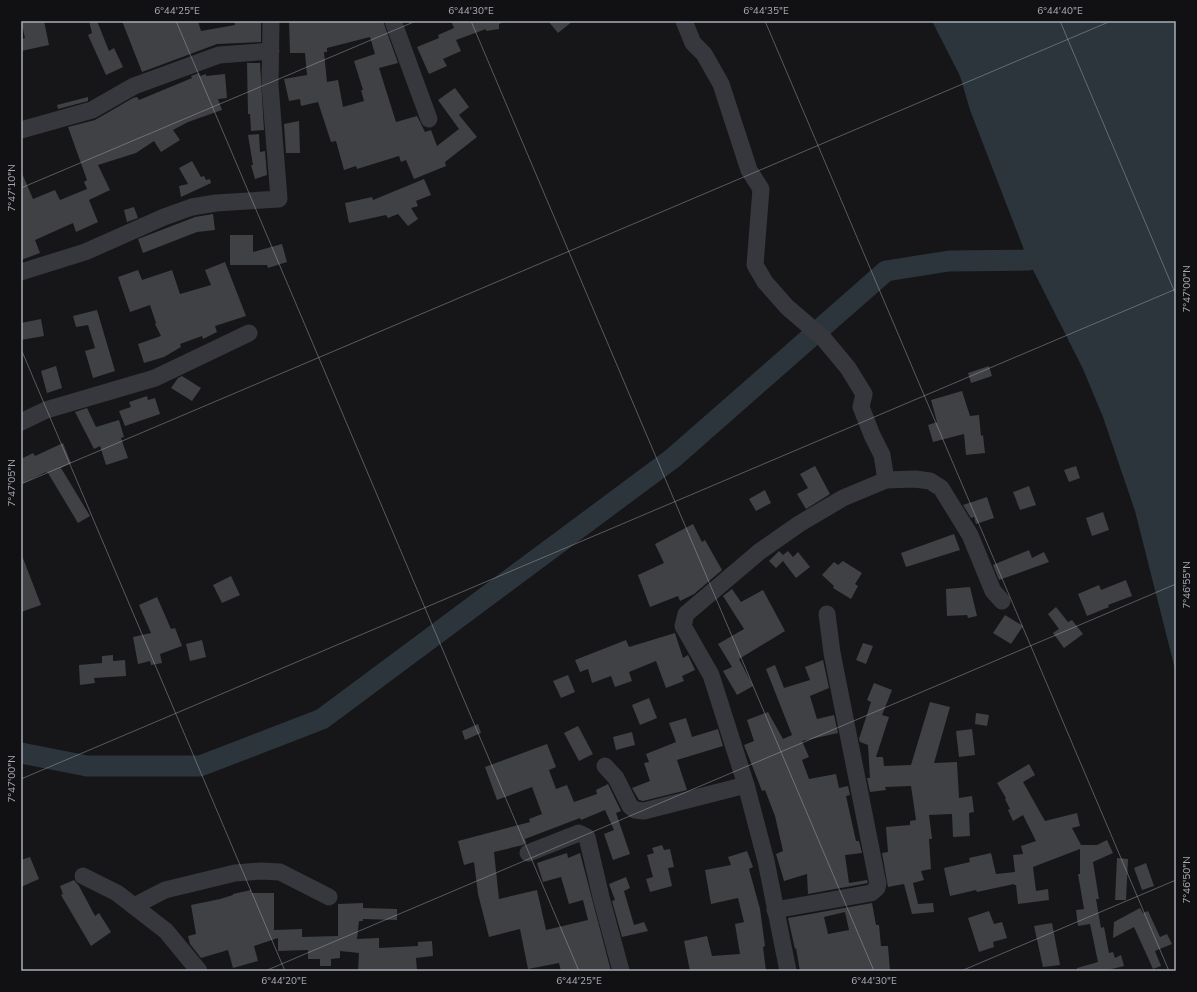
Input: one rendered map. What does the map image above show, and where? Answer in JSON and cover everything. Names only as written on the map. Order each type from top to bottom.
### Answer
[{"type":"street","points":[[21,272],[85,252],[164,217],[192,207],[216,203],[279,199],[270,85],[271,21]]},
{"type":"street","points":[[392,21],[429,119]]},
{"type":"street","points":[[684,21],[693,43],[704,54],[721,84],[749,170],[761,190],[755,265],[765,282],[787,307],[823,338],[848,368],[864,394],[861,407],[882,455],[886,480]]},
{"type":"street","points":[[21,130],[92,110],[134,86],[219,55],[271,50]]},
{"type":"street","points":[[21,422],[46,410],[155,378],[249,333]]},
{"type":"street","points":[[788,971],[766,861],[746,785],[711,675],[683,626],[686,614],[759,552],[799,524],[843,498],[886,480],[915,479],[930,481],[941,488],[970,535],[993,591],[1002,601]]},
{"type":"street","points":[[775,910],[871,893],[877,888],[878,884],[832,653],[827,614]]},
{"type":"street","points":[[605,766],[616,778],[630,806],[635,810],[644,811],[746,785]]},
{"type":"street","points":[[528,854],[579,833],[587,837],[600,897],[621,971]]},
{"type":"street","points":[[134,906],[165,890],[235,873],[254,872],[280,872],[329,897]]},
{"type":"street","points":[[83,876],[117,893],[166,931],[198,971]]},
{"type":"shaded area","points":[[932,21],[1176,21],[1176,673],[1135,511],[1103,417],[1083,369],[1028,260],[970,110],[960,76]]},
{"type":"building","points":[[21,21],[44,21],[49,45],[21,51],[21,39],[25,38]]},
{"type":"building","points":[[89,21],[97,21],[109,51],[114,48],[123,67],[106,75],[88,35],[92,33]]},
{"type":"building","points":[[122,21],[198,21],[201,31],[235,25],[234,21],[261,21],[261,42],[217,44],[142,72]]},
{"type":"building","points":[[289,21],[383,21],[398,63],[379,68],[396,122],[417,116],[425,132],[431,130],[437,146],[459,129],[438,100],[455,88],[469,107],[459,115],[477,137],[445,162],[446,166],[414,179],[406,160],[401,162],[399,156],[357,169],[356,166],[344,170],[336,141],[331,142],[318,102],[301,106],[300,99],[289,101],[284,79],[307,75],[305,53],[290,53]],"holes":[[[370,37],[375,54],[354,61],[363,90],[361,90],[364,101],[343,107],[338,80],[327,82],[324,52],[327,52],[327,48]]]},
{"type":"building","points":[[451,21],[504,22],[499,24],[499,29],[486,31],[486,29],[456,40],[461,51],[443,59],[447,66],[429,74],[417,47],[439,38],[438,35],[454,28]]},
{"type":"building","points":[[548,21],[573,21],[558,33]]},
{"type":"building","points":[[247,63],[260,63],[264,130],[251,131],[250,114],[248,114]]},
{"type":"building","points":[[199,73],[200,76],[206,74],[206,76],[225,74],[227,98],[218,99],[222,110],[188,122],[173,130],[180,140],[161,152],[154,141],[136,153],[98,165],[110,190],[89,200],[98,222],[76,232],[73,223],[35,240],[40,253],[21,260],[21,171],[33,199],[55,190],[60,200],[87,189],[84,182],[87,180],[68,127],[95,120],[133,98],[137,97],[139,100],[192,78],[191,76]]},
{"type":"building","points":[[88,97],[88,101],[58,109],[57,105]]},
{"type":"building","points":[[299,121],[300,153],[286,153],[284,124]]},
{"type":"building","points":[[259,134],[260,152],[265,151],[267,175],[255,179],[251,165],[253,165],[248,135]]},
{"type":"building","points":[[192,161],[201,177],[204,176],[206,180],[210,179],[211,183],[181,197],[179,186],[188,184],[179,168]]},
{"type":"building","points":[[424,179],[431,195],[416,201],[418,206],[411,208],[418,219],[408,226],[398,214],[388,218],[386,215],[349,223],[345,203],[372,197],[373,200]]},
{"type":"building","points":[[134,207],[138,218],[127,222],[124,210]]},
{"type":"building","points":[[213,214],[215,230],[197,232],[143,253],[138,239],[195,217]]},
{"type":"building","points":[[230,235],[253,235],[253,252],[282,244],[287,262],[268,268],[267,265],[230,265]]},
{"type":"building","points":[[225,262],[246,316],[215,326],[217,332],[203,339],[202,336],[180,344],[181,347],[164,357],[144,363],[138,344],[161,336],[155,324],[156,323],[150,305],[130,312],[118,277],[138,270],[142,280],[172,270],[180,294],[211,285],[205,270]]},
{"type":"building","points":[[97,310],[115,371],[93,378],[85,351],[95,348],[88,325],[76,327],[73,316]]},
{"type":"building","points":[[41,319],[44,336],[21,340],[21,323]]},
{"type":"building","points":[[56,366],[62,388],[47,393],[41,371]]},
{"type":"building","points":[[989,366],[992,376],[971,383],[968,373]]},
{"type":"building","points":[[182,376],[201,388],[192,401],[171,388],[178,378]]},
{"type":"building","points":[[962,391],[970,416],[979,415],[981,436],[983,435],[985,453],[966,455],[964,434],[933,442],[928,425],[937,422],[931,400]]},
{"type":"building","points":[[147,396],[148,400],[155,398],[160,414],[125,426],[119,411],[131,407],[129,402]]},
{"type":"building","points":[[87,408],[96,427],[119,420],[124,437],[121,438],[128,458],[106,465],[100,446],[94,449],[75,412]]},
{"type":"building","points":[[63,443],[71,463],[61,468],[90,516],[78,523],[48,473],[46,472],[21,484],[21,459],[33,453],[35,456]]},
{"type":"building","points":[[815,466],[830,494],[806,509],[797,494],[808,488],[800,474]]},
{"type":"building","points":[[1076,466],[1080,478],[1069,482],[1064,470]]},
{"type":"building","points":[[1029,486],[1036,505],[1020,510],[1013,492]]},
{"type":"building","points":[[765,490],[771,503],[756,511],[749,499]]},
{"type":"building","points":[[987,497],[994,518],[976,524],[974,517],[971,518],[963,505]]},
{"type":"building","points":[[1103,512],[1109,530],[1092,536],[1086,518]]},
{"type":"building","points":[[693,524],[702,542],[705,540],[722,570],[694,594],[680,601],[678,596],[650,607],[638,575],[664,563],[655,544]]},
{"type":"building","points":[[954,534],[960,550],[906,567],[901,553]]},
{"type":"building","points":[[1029,550],[1032,558],[1044,552],[1049,562],[999,580],[993,565]]},
{"type":"building","points":[[779,551],[783,555],[788,551],[793,557],[798,552],[810,567],[796,578],[783,561],[776,568],[769,561]]},
{"type":"building","points":[[21,553],[41,605],[21,612]]},
{"type":"building","points":[[843,561],[862,573],[855,584],[858,586],[851,599],[833,588],[834,586],[822,575],[834,562],[838,565]]},
{"type":"building","points":[[231,576],[240,595],[222,603],[213,585]]},
{"type":"building","points":[[1126,580],[1132,596],[1108,605],[1109,607],[1087,616],[1078,594],[1099,585],[1101,590]]},
{"type":"building","points":[[970,587],[977,616],[968,618],[967,615],[947,616],[946,589]]},
{"type":"building","points":[[732,589],[741,602],[763,590],[785,631],[739,659],[753,686],[737,695],[723,671],[732,667],[718,644],[744,629],[723,596]]},
{"type":"building","points":[[157,597],[171,629],[175,628],[182,646],[160,654],[162,663],[151,665],[150,661],[138,664],[133,637],[151,633],[139,605]]},
{"type":"building","points":[[1056,607],[1068,622],[1072,620],[1083,634],[1064,648],[1053,633],[1059,629],[1048,614]]},
{"type":"building","points":[[1005,615],[1023,626],[1011,644],[993,633]]},
{"type":"building","points":[[675,633],[683,658],[688,655],[695,670],[682,676],[684,681],[666,688],[656,661],[629,672],[632,681],[615,687],[611,676],[592,683],[588,669],[580,672],[575,660],[626,640],[629,647]]},
{"type":"building","points":[[202,640],[206,657],[190,661],[186,644]]},
{"type":"building","points":[[863,643],[873,646],[866,664],[856,660]]},
{"type":"building","points":[[113,655],[113,661],[125,660],[126,676],[94,678],[95,683],[80,685],[79,665],[102,663],[102,656]]},
{"type":"building","points":[[823,660],[829,688],[810,696],[817,719],[834,715],[838,733],[802,741],[809,757],[802,760],[809,779],[836,774],[839,788],[848,786],[850,795],[846,796],[856,841],[859,841],[862,853],[845,855],[849,883],[867,880],[868,883],[808,894],[807,874],[784,881],[776,854],[783,851],[775,816],[765,790],[762,791],[744,745],[754,741],[747,720],[768,712],[783,739],[792,735],[766,669],[775,665],[784,688],[810,680],[805,667]]},
{"type":"building","points":[[568,675],[575,692],[561,698],[553,681]]},
{"type":"building","points":[[874,683],[892,690],[882,715],[889,717],[876,757],[883,757],[884,766],[911,765],[930,702],[950,707],[934,763],[957,762],[959,798],[972,796],[974,812],[969,813],[970,836],[953,837],[952,814],[929,815],[932,839],[929,839],[931,869],[921,871],[924,880],[913,883],[918,904],[933,903],[934,912],[912,914],[904,884],[888,887],[882,853],[888,852],[886,827],[910,825],[910,821],[916,820],[911,786],[885,787],[886,790],[870,792],[867,778],[870,778],[868,745],[860,742],[859,739],[871,702],[867,700]]},
{"type":"building","points":[[649,698],[657,718],[640,725],[632,705]]},
{"type":"building","points":[[976,713],[989,715],[987,726],[975,724]]},
{"type":"building","points":[[686,718],[692,737],[718,729],[723,746],[677,760],[687,790],[643,801],[639,800],[632,788],[650,781],[644,763],[649,762],[646,754],[676,742],[669,723]]},
{"type":"building","points":[[478,724],[481,733],[465,740],[462,731]]},
{"type":"building","points":[[578,726],[593,754],[579,761],[564,733]]},
{"type":"building","points":[[972,729],[975,755],[959,757],[956,731]]},
{"type":"building","points":[[632,732],[635,745],[616,750],[613,737]]},
{"type":"building","points":[[547,744],[556,767],[549,770],[556,789],[567,785],[574,802],[597,794],[596,790],[608,784],[621,811],[616,813],[630,854],[613,860],[604,834],[614,830],[605,810],[581,820],[580,818],[525,839],[526,843],[523,845],[494,852],[499,899],[537,890],[546,930],[588,920],[583,900],[569,904],[561,877],[543,882],[537,863],[567,853],[568,858],[580,853],[611,971],[561,971],[559,963],[528,969],[520,929],[489,937],[478,894],[474,862],[464,865],[458,841],[530,822],[529,819],[542,814],[532,787],[497,800],[485,767]]},
{"type":"building","points":[[1029,764],[1035,775],[1023,782],[1045,821],[1077,813],[1080,826],[1072,828],[1081,845],[1097,845],[1107,840],[1113,853],[1093,862],[1099,899],[1096,899],[1101,928],[1104,927],[1109,953],[1113,952],[1115,958],[1121,955],[1124,966],[1108,971],[1077,971],[1077,968],[1098,962],[1090,924],[1078,926],[1076,910],[1084,909],[1078,874],[1080,874],[1080,849],[1033,867],[1036,891],[1048,889],[1049,900],[1018,904],[1016,885],[1014,884],[950,896],[944,868],[970,862],[969,858],[991,853],[996,874],[1015,872],[1013,855],[1023,854],[1021,846],[1036,841],[1023,815],[1013,821],[1008,810],[1010,809],[1005,799],[1006,798],[997,783]]},
{"type":"building","points":[[662,845],[664,850],[670,849],[674,867],[668,868],[672,886],[650,892],[646,879],[653,877],[647,855],[654,853],[652,848]]},
{"type":"building","points":[[747,851],[753,867],[749,869],[760,909],[765,946],[763,947],[766,971],[690,971],[684,941],[707,936],[712,956],[740,954],[735,924],[744,922],[738,898],[711,904],[705,870],[731,865],[728,857]]},
{"type":"building","points":[[30,857],[39,879],[21,887],[21,860]]},
{"type":"building","points":[[1117,858],[1128,859],[1126,900],[1115,900]]},
{"type":"building","points":[[1146,863],[1154,886],[1142,890],[1134,868]]},
{"type":"building","points":[[626,877],[630,888],[624,891],[634,925],[644,922],[648,931],[622,937],[612,901],[615,900],[609,884]]},
{"type":"building","points":[[74,880],[79,886],[95,916],[99,913],[111,932],[91,946],[61,895],[63,894],[60,886]]},
{"type":"building","points":[[251,890],[251,893],[274,893],[274,930],[302,929],[302,937],[338,936],[338,904],[363,903],[363,908],[397,909],[397,920],[363,919],[363,921],[359,921],[357,939],[379,938],[379,948],[418,946],[418,942],[432,941],[433,956],[416,958],[417,971],[358,971],[359,953],[340,951],[340,958],[331,959],[331,966],[320,966],[320,959],[308,959],[308,950],[278,951],[278,938],[254,946],[258,961],[233,968],[228,950],[201,958],[190,944],[188,936],[196,934],[191,905],[220,899]]},
{"type":"building","points":[[872,903],[876,925],[879,925],[881,946],[888,946],[890,971],[800,971],[788,918]],"holes":[[[845,912],[849,930],[828,934],[824,917]]]},
{"type":"building","points":[[1140,908],[1143,913],[1148,911],[1160,937],[1167,934],[1172,944],[1155,951],[1161,966],[1153,969],[1134,927],[1113,938],[1114,922]]},
{"type":"building","points":[[989,911],[994,924],[1002,922],[1007,938],[993,942],[994,947],[979,952],[968,918]]},
{"type":"building","points":[[1052,923],[1060,965],[1043,967],[1034,926]]},
{"type":"waterway","points":[[21,753],[87,766],[200,766],[322,719],[673,458],[886,271],[949,261],[1028,260],[1047,238]]}]
